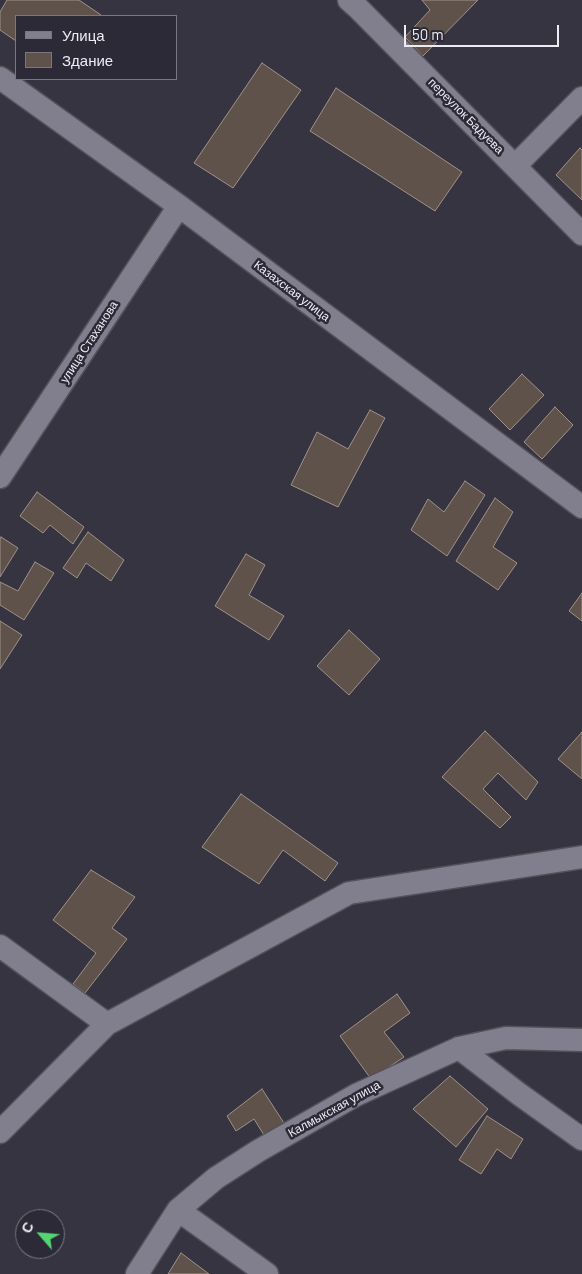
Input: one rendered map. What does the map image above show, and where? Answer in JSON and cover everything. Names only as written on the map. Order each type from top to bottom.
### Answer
[{"type":"street","name":"переулок Бадуева","points":[[349,0],[582,234]]},
{"type":"street","name":"Казахская улица","points":[[1,82],[178,206],[582,507]]},
{"type":"street","points":[[515,166],[582,98]]},
{"type":"street","name":"улица Стаханова","points":[[0,477],[178,206]]},
{"type":"street","points":[[0,1132],[107,1024],[349,893],[582,857]]},
{"type":"street","points":[[0,946],[107,1024]]},
{"type":"street","name":"Калмыкская улица","points":[[137,1274],[178,1210],[216,1178],[258,1151],[356,1095],[459,1048],[506,1038],[582,1040]]},
{"type":"street","points":[[459,1048],[582,1139]]},
{"type":"street","points":[[178,1210],[267,1274]]},
{"type":"building","points":[[7,0],[79,0],[101,15],[15,15],[15,40],[0,30],[0,12]]},
{"type":"building","points":[[422,0],[478,0],[423,56],[405,37],[430,10]]},
{"type":"building","points":[[262,63],[301,90],[233,188],[194,163]]},
{"type":"building","points":[[336,88],[462,172],[435,211],[310,131]]},
{"type":"building","points":[[580,148],[582,150],[582,200],[556,175]]},
{"type":"building","points":[[522,374],[544,395],[510,430],[489,409]]},
{"type":"building","points":[[555,407],[573,425],[542,459],[524,442]]},
{"type":"building","points":[[370,410],[385,418],[338,507],[291,485],[317,432],[348,449]]},
{"type":"building","points":[[465,481],[485,495],[447,556],[411,530],[428,499],[444,512]]},
{"type":"building","points":[[37,492],[84,527],[73,544],[50,525],[43,533],[20,516]]},
{"type":"building","points":[[495,498],[513,512],[493,547],[517,563],[498,590],[456,561]]},
{"type":"building","points":[[88,532],[124,560],[111,581],[86,563],[77,578],[63,568]]},
{"type":"building","points":[[1,537],[18,548],[0,577],[0,539]]},
{"type":"building","points":[[246,554],[265,565],[249,595],[284,616],[269,640],[215,606]]},
{"type":"building","points":[[35,562],[54,573],[24,620],[0,605],[0,582],[18,591]]},
{"type":"building","points":[[582,593],[582,621],[569,611]]},
{"type":"building","points":[[0,621],[22,635],[0,669]]},
{"type":"building","points":[[349,630],[380,659],[349,695],[317,666]]},
{"type":"building","points":[[485,731],[538,782],[526,800],[498,773],[483,789],[511,817],[500,828],[442,777]]},
{"type":"building","points":[[582,732],[582,779],[558,759]]},
{"type":"building","points":[[241,794],[338,863],[325,881],[283,850],[259,884],[202,847]]},
{"type":"building","points":[[91,870],[135,897],[112,928],[127,939],[85,993],[73,984],[96,953],[53,920]]},
{"type":"building","points":[[397,994],[410,1013],[384,1032],[404,1057],[371,1079],[340,1036]]},
{"type":"building","points":[[450,1076],[488,1109],[456,1147],[413,1109]]},
{"type":"building","points":[[262,1089],[284,1123],[264,1135],[254,1119],[236,1131],[227,1116]]},
{"type":"building","points":[[487,1116],[523,1139],[511,1159],[497,1149],[481,1174],[459,1160]]},
{"type":"building","points":[[181,1253],[209,1274],[168,1274]]}]
